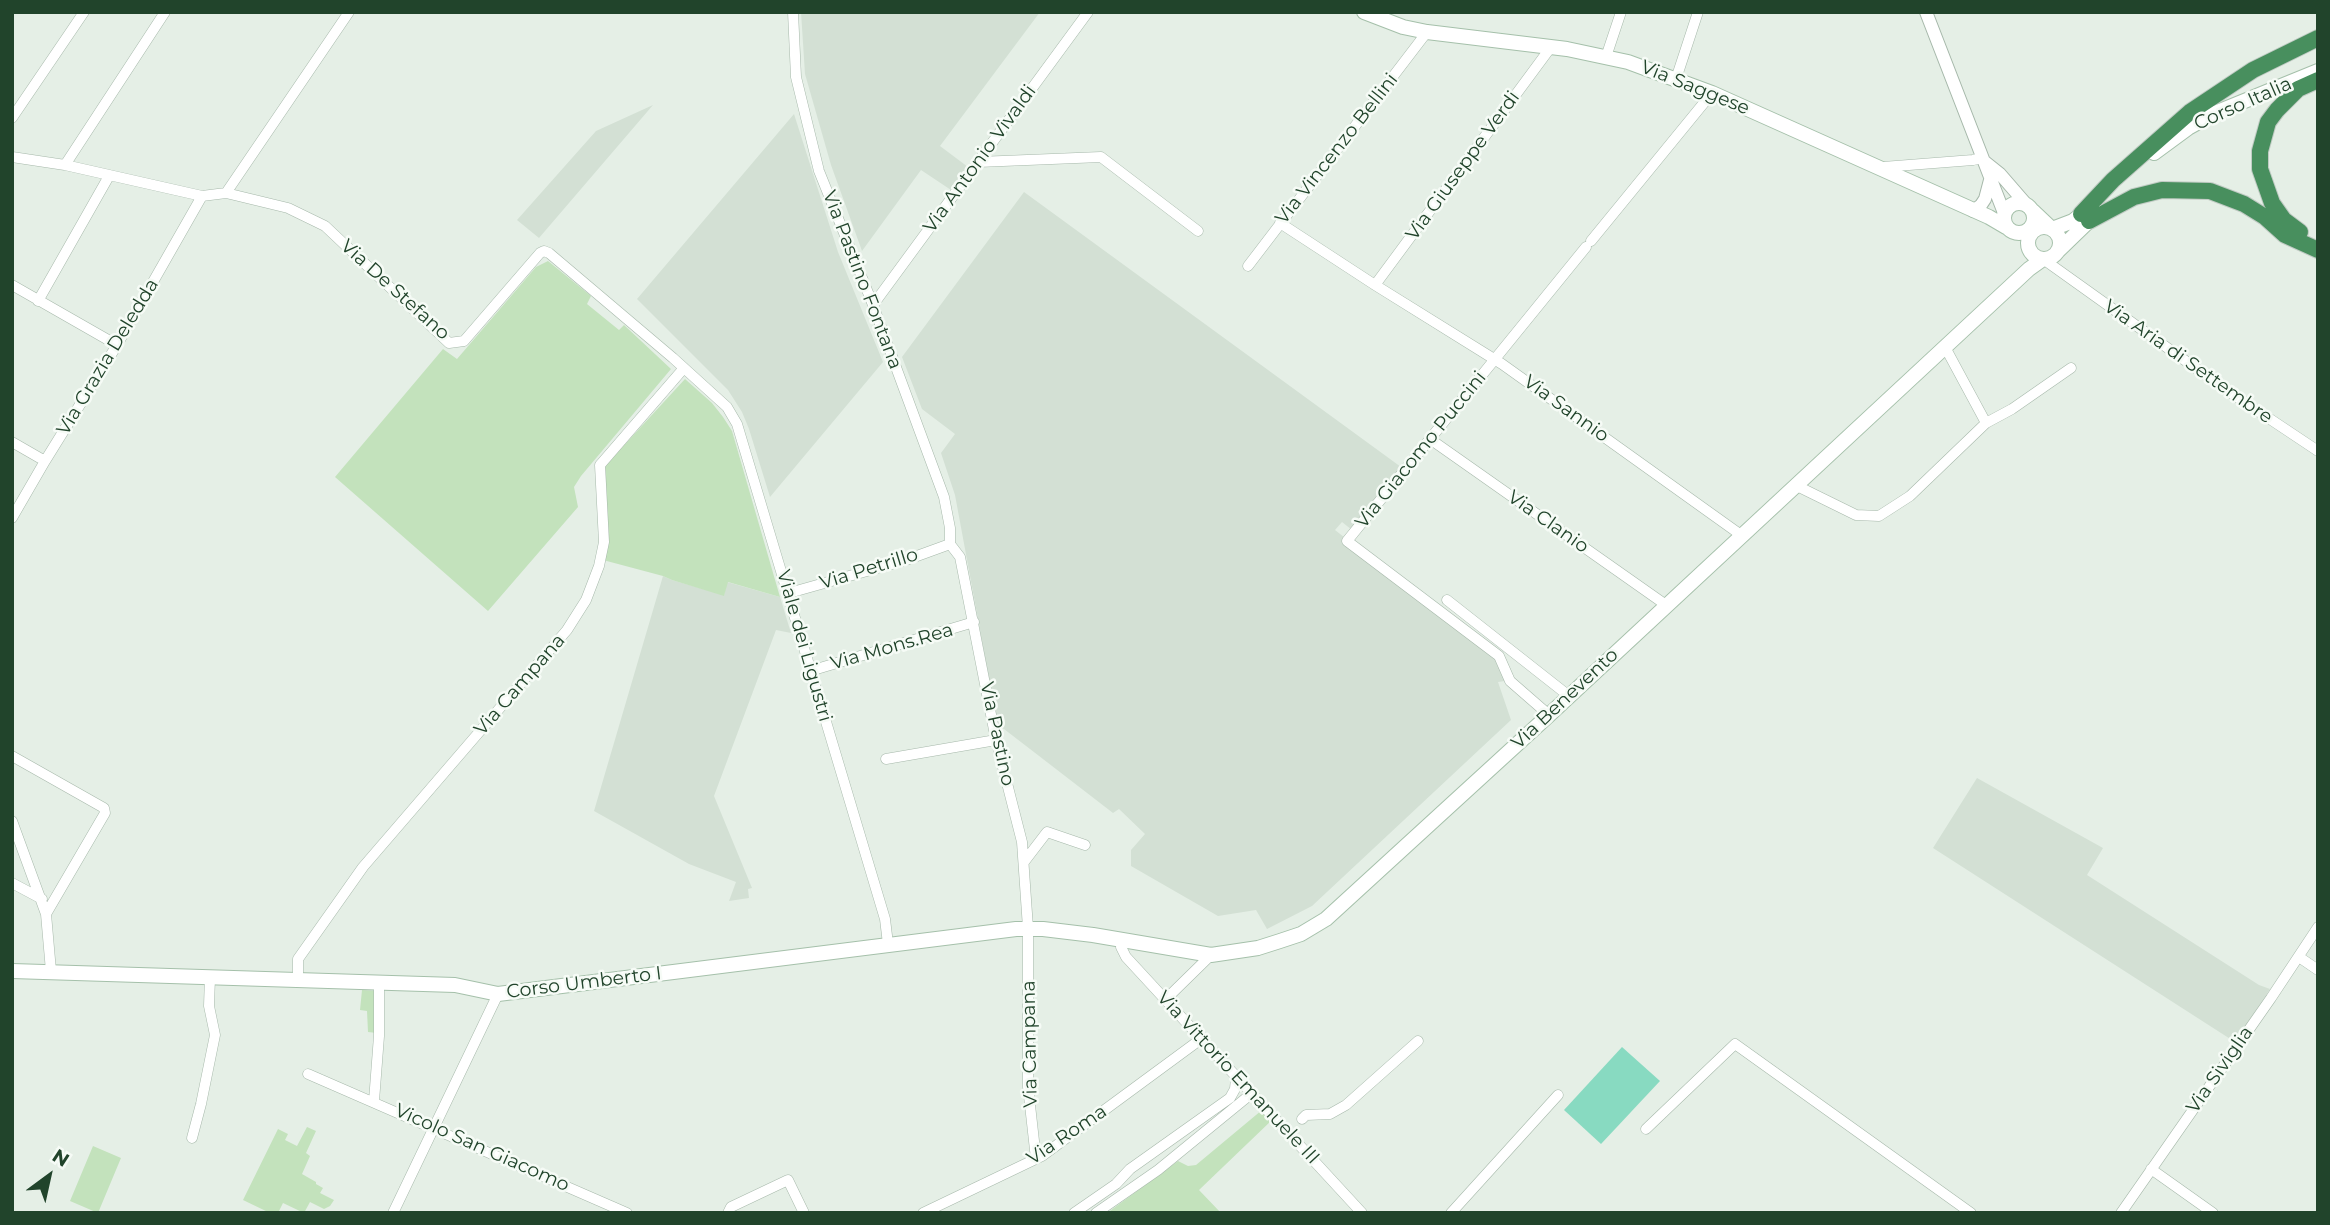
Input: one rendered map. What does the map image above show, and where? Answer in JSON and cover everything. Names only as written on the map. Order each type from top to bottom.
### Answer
[{"type":"highway","points":[[2085,218],[2122,172],[2190,112],[2253,69],[2318,38]]},
{"type":"highway","points":[[2318,80],[2298,89],[2268,122],[2260,151],[2260,169],[2272,203],[2284,220],[2318,240]]},
{"type":"highway","points":[[2085,218],[2134,197],[2153,192],[2183,189],[2210,191],[2244,204],[2285,234],[2311,249],[2318,250]]},
{"type":"main road","name":"Via Saggese","points":[[1364,12],[1403,27],[1427,32],[1551,47],[1628,62],[1676,79],[2007,224],[2047,254]]},
{"type":"main road","name":"Corso Italia","points":[[2085,218],[2106,196],[2188,128],[2244,100],[2318,71]]},
{"type":"main road","points":[[2029,207],[2034,224],[2029,231],[2020,234],[2007,224],[2011,205],[2029,207],[2060,240],[2047,254]]},
{"type":"main road","points":[[2047,254],[2028,244],[2031,234],[2038,228],[2052,229],[2085,218]]},
{"type":"main road","points":[[2047,254],[2085,218]]},
{"type":"main road","name":"Via Benevento","points":[[1028,928],[1211,955],[1280,942],[1301,934],[1326,919],[2047,254]]},
{"type":"main road","name":"Corso Umberto I","points":[[12,971],[455,985],[498,994],[1028,928]]},
{"type":"street","points":[[12,118],[84,12]]},
{"type":"street","points":[[65,165],[165,12]]},
{"type":"street","points":[[226,193],[349,12]]},
{"type":"street","name":"Via Pastino Fontana","points":[[793,12],[796,77],[819,172],[873,305],[944,497],[950,544]]},
{"type":"street","name":"Via Antonio Vivaldi","points":[[873,305],[1087,12]]},
{"type":"street","points":[[1606,58],[1621,12]]},
{"type":"street","points":[[1676,79],[1698,12]]},
{"type":"street","points":[[1926,12],[2007,224]]},
{"type":"street","name":"Via Vincenzo Bellini","points":[[1248,265],[1427,32]]},
{"type":"street","name":"Via Giuseppe Verdi","points":[[1375,285],[1551,47]]},
{"type":"street","name":"Via Giacomo Puccini","points":[[1549,715],[1510,681],[1499,656],[1347,541],[1712,93]]},
{"type":"street","name":"Via De Stefano","points":[[12,157],[65,165],[202,195],[226,193],[288,208],[326,226],[449,343],[464,341],[544,251],[591,287],[684,368]]},
{"type":"street","points":[[978,162],[1101,157],[1198,230]]},
{"type":"street","points":[[1879,168],[1983,160],[2029,207]]},
{"type":"street","points":[[38,301],[109,176]]},
{"type":"street","points":[[1973,211],[1981,205],[1988,192],[1990,180]]},
{"type":"street","name":"Via Grazia Deledda","points":[[12,518],[117,345],[202,195]]},
{"type":"street","name":"Via Sannio","points":[[1280,223],[1494,359],[1741,535]]},
{"type":"street","name":"Via Aria di Settembre","points":[[2047,254],[2059,272],[2318,451]]},
{"type":"street","points":[[12,285],[117,345]]},
{"type":"street","points":[[1945,347],[1986,423]]},
{"type":"street","name":"Via Campana","points":[[298,980],[298,958],[363,867],[567,630],[586,600],[599,566],[604,542],[600,465],[684,368]]},
{"type":"street","name":"Viale dei Ligustri","points":[[684,368],[727,407],[737,424],[885,919],[888,944]]},
{"type":"street","points":[[1795,485],[1856,515],[1879,516],[1910,496],[1986,423],[2012,409],[2071,368]]},
{"type":"street","name":"Via Clanio","points":[[1430,439],[1666,605]]},
{"type":"street","points":[[12,442],[45,461]]},
{"type":"street","name":"Via Petrillo","points":[[789,593],[950,544]]},
{"type":"street","name":"Via Pastino","points":[[950,544],[960,557],[996,740],[1022,842],[1028,928]]},
{"type":"street","points":[[1447,600],[1569,696]]},
{"type":"street","name":"Via Mons.Rea","points":[[810,671],[974,622]]},
{"type":"street","points":[[886,760],[996,740]]},
{"type":"street","points":[[12,756],[104,808],[105,813],[46,914]]},
{"type":"street","points":[[12,821],[46,914],[51,971]]},
{"type":"street","points":[[1024,862],[1047,832],[1086,845]]},
{"type":"street","points":[[12,883],[41,899]]},
{"type":"street","name":"Via Siviglia","points":[[2121,1213],[2318,927]]},
{"type":"street","name":"Via Campana","points":[[1028,928],[1028,1087],[1035,1159]]},
{"type":"street","name":"Via Vittorio Emanuele III","points":[[1122,940],[1121,947],[1126,957],[1251,1094],[1290,1130],[1362,1213]]},
{"type":"street","points":[[1165,1000],[1211,955]]},
{"type":"street","points":[[2299,957],[2318,970]]},
{"type":"street","points":[[192,1138],[215,1035],[209,1006],[210,977]]},
{"type":"street","points":[[374,1101],[379,1036],[379,983]]},
{"type":"street","points":[[393,1213],[498,994]]},
{"type":"street","name":"Via Roma","points":[[923,1213],[1035,1159],[1201,1039]]},
{"type":"street","points":[[1302,1118],[1306,1115],[1330,1114],[1346,1105],[1418,1041]]},
{"type":"street","points":[[1646,1129],[1735,1044],[1970,1213]]},
{"type":"street","name":"Vicolo San Giacomo","points":[[308,1074],[627,1213]]},
{"type":"street","points":[[1074,1213],[1116,1184],[1130,1169],[1230,1098],[1235,1089],[1236,1078]]},
{"type":"street","points":[[1097,1213],[1158,1170],[1251,1094]]},
{"type":"street","points":[[1451,1213],[1558,1095]]},
{"type":"street","points":[[2151,1169],[2213,1213]]},
{"type":"street","points":[[728,1213],[731,1207],[788,1180],[804,1213]]},
{"type":"shaded area","points":[[801,12],[1040,12],[940,146],[968,167],[955,186],[951,190],[921,170],[862,251],[831,165],[805,74]]},
{"type":"shaded area","points":[[653,105],[539,238],[517,220],[596,131]]},
{"type":"shaded area","points":[[794,114],[838,252],[883,362],[770,497],[749,429],[728,390],[637,299]]},
{"type":"shaded area","points":[[1024,192],[1401,467],[1352,530],[1342,522],[1335,530],[1496,657],[1512,680],[1498,682],[1511,720],[1312,906],[1267,929],[1256,910],[1218,916],[1131,866],[1131,850],[1145,834],[1119,809],[1113,813],[998,727],[955,495],[941,453],[955,434],[922,409],[902,357]]},
{"type":"shaded area","points":[[548,261],[591,296],[587,304],[619,330],[624,325],[671,369],[581,476],[574,487],[578,507],[488,611],[335,477],[443,349],[457,359],[536,267]]},
{"type":"shaded area","points":[[685,379],[712,403],[732,431],[780,597],[728,582],[724,596],[603,560],[604,467]]},
{"type":"shaded area","points":[[663,576],[724,595],[727,582],[780,597],[791,633],[776,630],[714,796],[752,888],[748,889],[749,898],[729,901],[736,882],[689,864],[594,811]]},
{"type":"shaded area","points":[[1977,778],[2103,848],[2087,875],[2259,985],[2270,989],[2235,1042],[1933,848]]},
{"type":"shaded area","points":[[362,990],[377,991],[377,1033],[368,1032],[367,1011],[360,1010]]},
{"type":"shaded area","points":[[1622,1047],[1660,1081],[1601,1144],[1564,1110]]},
{"type":"shaded area","points":[[1262,1110],[1272,1120],[1199,1190],[1221,1213],[1107,1213],[1178,1161],[1188,1166],[1196,1165]]},
{"type":"shaded area","points":[[307,1127],[316,1131],[306,1153],[310,1156],[302,1174],[323,1188],[320,1193],[334,1200],[330,1206],[324,1209],[310,1202],[304,1213],[283,1203],[278,1213],[270,1213],[243,1200],[278,1129],[288,1134],[285,1140],[297,1146]]},
{"type":"shaded area","points":[[93,1146],[121,1158],[98,1213],[70,1201]]}]
